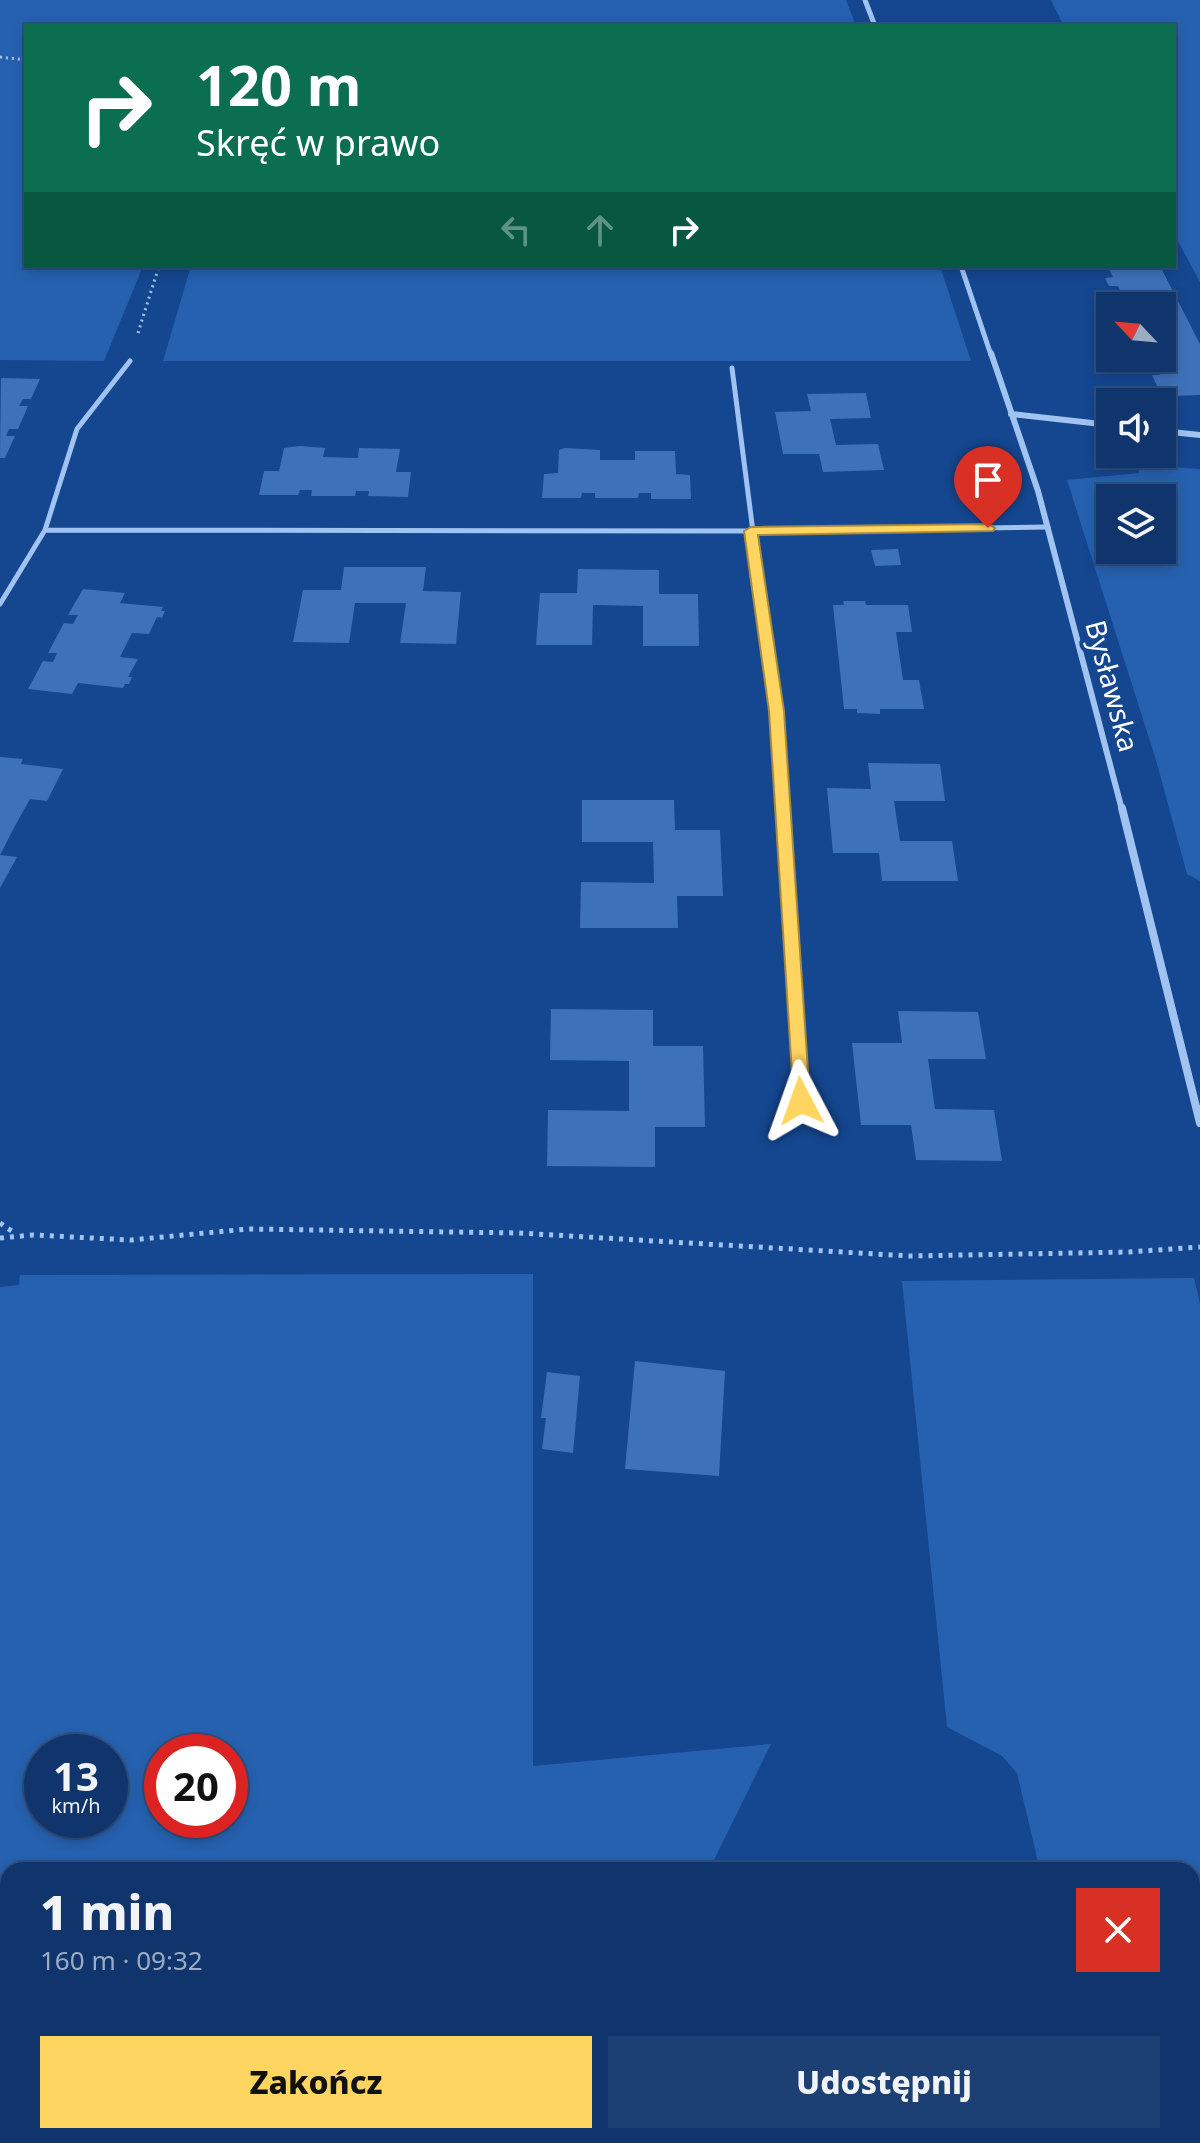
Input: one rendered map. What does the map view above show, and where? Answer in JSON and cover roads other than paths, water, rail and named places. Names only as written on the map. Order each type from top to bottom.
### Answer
[{"type":"street","points":[[865,0],[874,24]]},
{"type":"street","name":"Bysławska","points":[[962,268],[1048,527],[1200,1123]]},
{"type":"street","points":[[1011,414],[1096,423]]},
{"type":"street","points":[[1176,432],[1200,435]]},
{"type":"lane","points":[[0,604],[45,530],[77,429],[130,361]]},
{"type":"lane","points":[[732,368],[776,711],[801,1101]]},
{"type":"lane","points":[[45,530],[751,531],[1048,527]]}]
